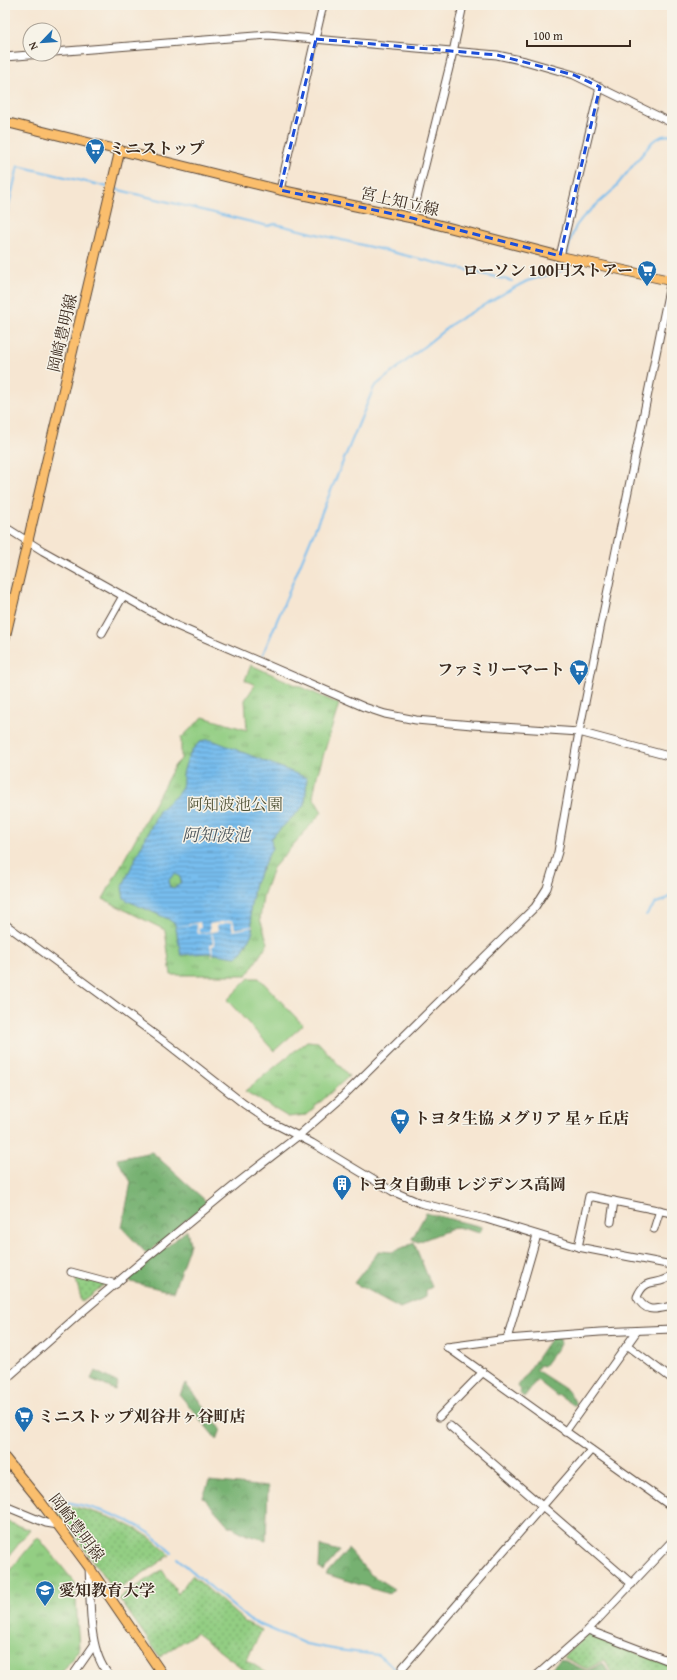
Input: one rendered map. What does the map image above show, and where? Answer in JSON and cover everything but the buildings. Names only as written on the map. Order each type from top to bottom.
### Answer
[{"type":"main road","points":[[5,122],[120,150]]},
{"type":"main road","name":"宮上知立線","points":[[120,150],[280,190],[412,218],[560,256],[671,278]]},
{"type":"main road","name":"岡崎豊明線","points":[[5,638],[120,150]]},
{"type":"main road","name":"岡崎豊明線","points":[[5,1458],[89,1567],[163,1675]]},
{"type":"street","points":[[280,190],[323,5]]},
{"type":"street","points":[[412,218],[453,52],[463,5]]},
{"type":"street","points":[[62,51],[268,35],[497,55],[525,61],[574,75],[672,123]]},
{"type":"street","points":[[5,57],[22,56]]},
{"type":"street","points":[[560,256],[600,87]]},
{"type":"street","points":[[5,1380],[116,1284],[236,1184],[298,1136],[338,1101],[535,907],[547,888],[558,852],[579,732],[671,278]]},
{"type":"street","points":[[5,527],[175,625],[364,707],[385,714],[424,721],[579,732],[672,758]]},
{"type":"street","points":[[102,633],[123,596]]},
{"type":"street","points":[[5,924],[169,1045],[244,1104],[269,1121],[298,1136],[392,1191],[420,1203],[486,1219],[578,1247],[672,1265]]},
{"type":"street","points":[[578,1247],[589,1196],[672,1213]]},
{"type":"street","points":[[611,1222],[614,1201]]},
{"type":"street","points":[[654,1229],[660,1210]]},
{"type":"street","points":[[507,1338],[537,1235]]},
{"type":"street","points":[[71,1272],[116,1284]]},
{"type":"street","points":[[672,1275],[664,1281],[649,1283],[641,1288],[637,1297],[642,1306],[650,1310],[672,1306]]},
{"type":"street","points":[[672,1330],[507,1338],[447,1347],[672,1507]]},
{"type":"street","points":[[565,1432],[637,1331]]},
{"type":"street","points":[[627,1345],[672,1379]]},
{"type":"street","points":[[440,1417],[483,1372]]},
{"type":"street","points":[[450,1426],[632,1584]]},
{"type":"street","points":[[403,1667],[591,1450]]},
{"type":"street","points":[[5,1506],[46,1523],[58,1525]]},
{"type":"street","points":[[538,1675],[588,1630],[672,1541]]},
{"type":"street","points":[[89,1567],[94,1645],[102,1667],[109,1675]]},
{"type":"street","points":[[588,1630],[672,1662]]},
{"type":"street","points":[[72,1675],[94,1645]]},
{"type":"highlighted area","points":[[316,39],[497,55],[574,75],[600,87],[560,256],[412,218],[280,190]]},
{"type":"green space","name":"阿知波池公園","points":[[251,665],[339,704],[317,776],[313,797],[322,812],[273,868],[263,896],[260,919],[268,943],[247,975],[171,975],[165,930],[103,899],[175,765],[181,759],[181,738],[203,717],[247,730],[245,700],[255,685],[245,680]]},
{"type":"green space","points":[[249,978],[259,978],[303,1025],[274,1051],[227,1000]]},
{"type":"green space","points":[[307,1041],[318,1042],[349,1076],[306,1115],[288,1117],[245,1091]]},
{"type":"green space","points":[[152,1152],[207,1202],[147,1254],[122,1228],[131,1182],[117,1159]]},
{"type":"green space","points":[[426,1213],[482,1227],[480,1233],[457,1227],[418,1242],[412,1239]]},
{"type":"green space","points":[[187,1230],[190,1244],[173,1292],[131,1282],[129,1278]]},
{"type":"green space","points":[[414,1243],[432,1287],[426,1290],[426,1297],[400,1308],[354,1283],[379,1251],[392,1252]]},
{"type":"green space","points":[[75,1276],[105,1284],[82,1302]]},
{"type":"green space","points":[[559,1337],[561,1343],[544,1366],[540,1365],[536,1370],[567,1390],[577,1404],[575,1406],[559,1395],[557,1396],[537,1380],[524,1397],[519,1393],[520,1389],[518,1386],[551,1338]]},
{"type":"green space","points":[[95,1371],[118,1383],[115,1390],[91,1379]]},
{"type":"green space","points":[[185,1383],[221,1429],[217,1440],[180,1395]]},
{"type":"green space","points":[[209,1481],[268,1487],[266,1540],[247,1535],[228,1525],[203,1497]]},
{"type":"green space","points":[[51,1502],[76,1507],[127,1524],[149,1537],[170,1555],[115,1592]]},
{"type":"green space","points":[[5,1521],[30,1530],[5,1561]]},
{"type":"green space","name":"愛知教育大学","points":[[38,1537],[75,1583],[79,1649],[60,1675],[5,1675],[5,1576]]},
{"type":"green space","points":[[320,1546],[340,1551],[323,1571],[319,1568]]},
{"type":"green space","points":[[348,1549],[370,1574],[394,1589],[389,1594],[326,1574]]},
{"type":"green space","points":[[162,1570],[178,1594],[192,1575],[245,1622],[262,1630],[246,1660],[270,1675],[251,1675],[196,1633],[160,1657],[119,1598]]},
{"type":"green space","points":[[588,1634],[672,1666],[672,1669],[664,1675],[612,1675],[605,1660],[587,1669],[563,1657]]},
{"type":"green space","points":[[561,1659],[587,1671],[603,1663],[610,1675],[543,1675]]},
{"type":"water","name":"阿知波池","points":[[204,740],[212,740],[307,778],[305,805],[271,838],[272,848],[255,883],[250,911],[253,932],[242,952],[236,957],[208,953],[181,955],[175,924],[168,919],[128,901],[124,898],[122,888],[159,811],[181,789],[183,772],[187,761],[191,752],[200,742]],"holes":[[[175,874],[179,876],[181,880],[180,884],[174,888],[170,887],[170,879]]]},
{"type":"pier","points":[[233,920],[235,929],[253,927],[233,931],[231,922],[217,925],[218,931],[212,932],[215,945],[212,946],[213,956],[210,944],[213,943],[211,932],[198,934],[196,924],[175,927],[200,922],[201,928],[198,928],[200,933],[210,931],[209,924]]},
{"type":"waterway","points":[[567,255],[571,238],[576,226],[583,217],[613,190],[653,141],[662,136],[672,135]]},
{"type":"waterway","points":[[5,222],[18,166],[108,187]]},
{"type":"waterway","points":[[115,189],[268,226],[275,224],[512,281]]},
{"type":"waterway","points":[[263,654],[374,387],[453,323],[527,281],[561,271],[565,267],[566,261]]},
{"type":"waterway","points":[[646,915],[656,903],[665,900],[672,894]]},
{"type":"waterway","points":[[51,1499],[90,1507],[128,1521],[151,1534],[172,1553]]},
{"type":"waterway","points":[[177,1558],[249,1620],[306,1644],[379,1655],[402,1675]]},
{"type":"place","name":"ミニストップ","points":[[95,165]]},
{"type":"place","name":"ローソン 100円ストアー","points":[[647,287]]},
{"type":"place","name":"ファミリーマート","points":[[579,686]]},
{"type":"place","name":"トヨタ生協 メグリア 星ヶ丘店","points":[[400,1135]]},
{"type":"place","name":"トヨタ自動車 レジデンス高岡","points":[[342,1201]]},
{"type":"place","name":"ミニストップ刈谷井ヶ谷町店","points":[[24,1433]]},
{"type":"place","name":"愛知教育大学","points":[[45,1607]]}]
